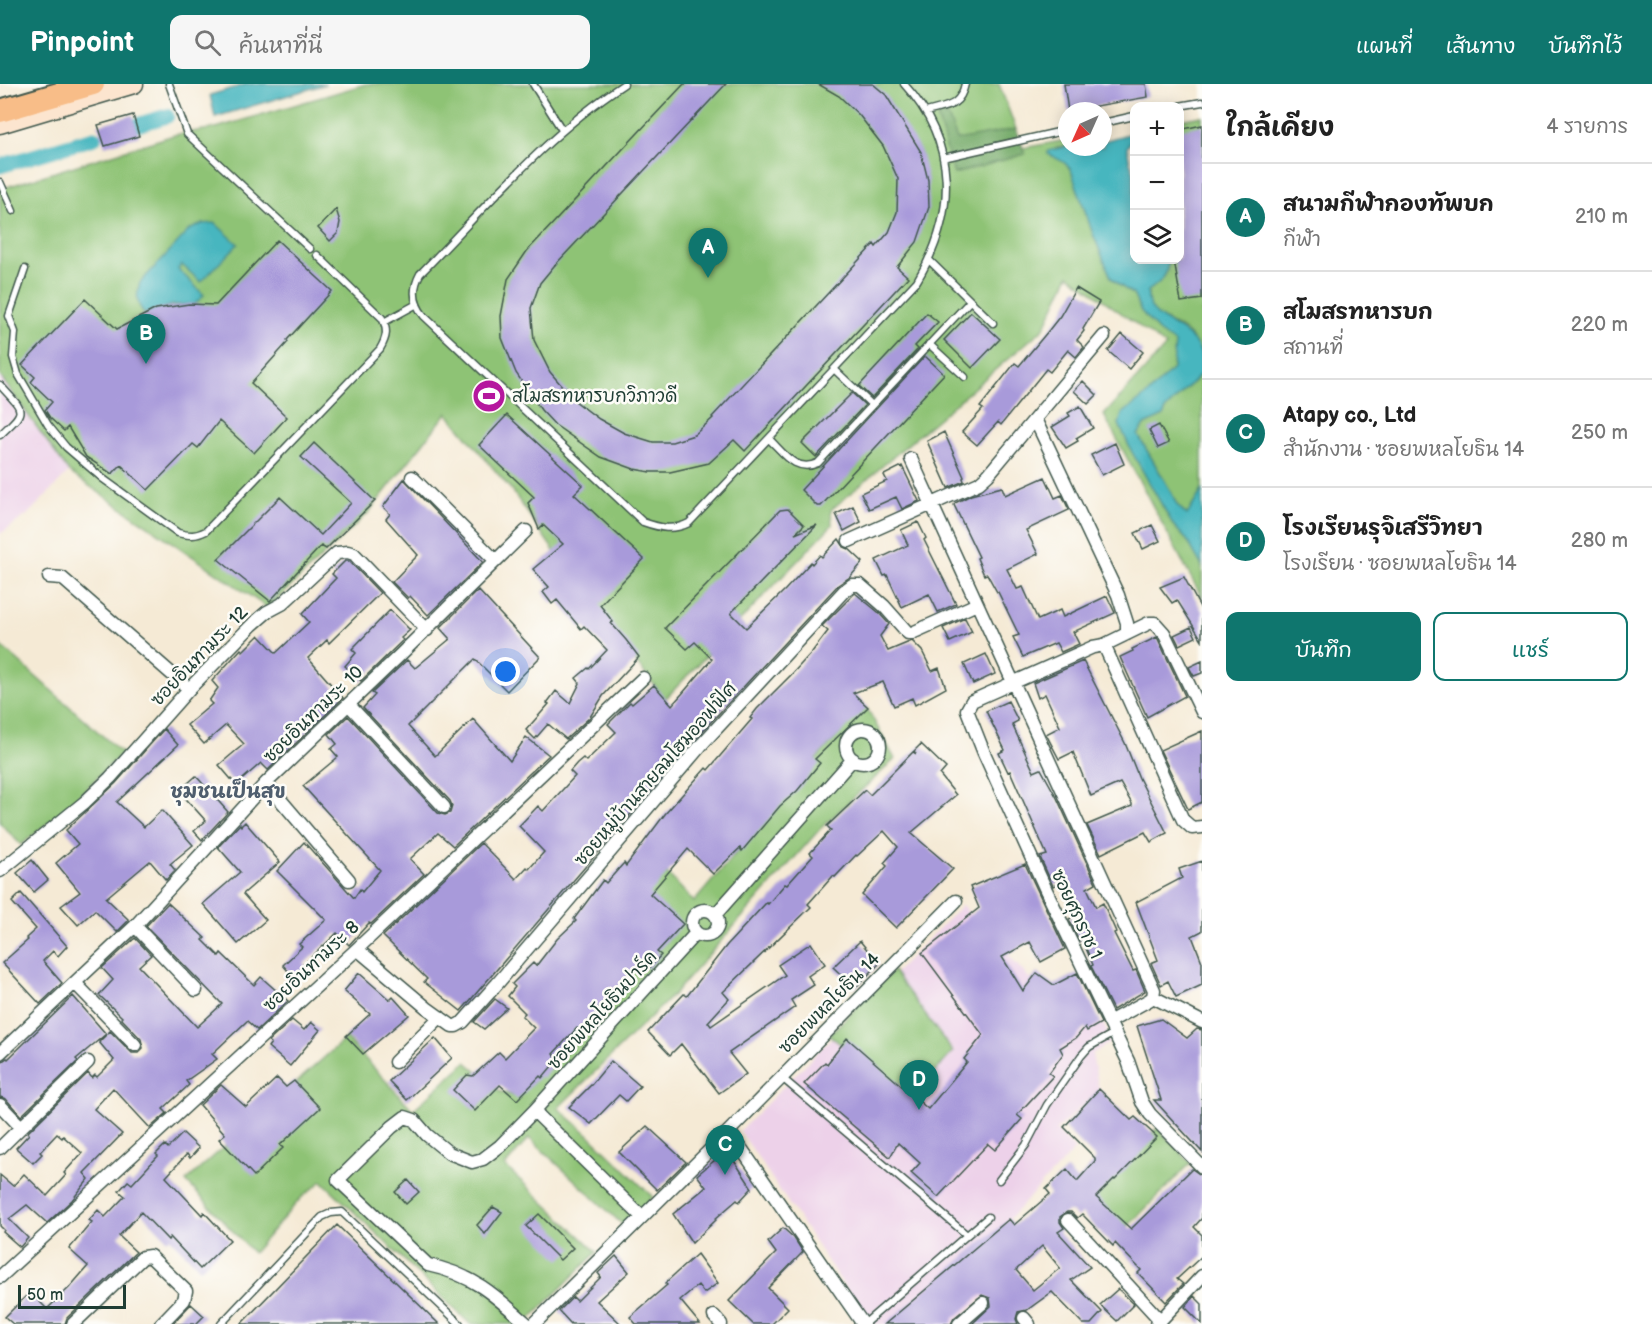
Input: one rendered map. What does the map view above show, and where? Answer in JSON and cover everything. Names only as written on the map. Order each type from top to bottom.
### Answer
[{"type":"highway","points":[[0,95],[39,84]]},
{"type":"highway","points":[[0,111],[93,84]]},
{"type":"main road","points":[[0,124],[134,84]]},
{"type":"street","points":[[849,541],[979,483],[1104,336]]},
{"type":"street","points":[[1035,419],[1118,595],[1127,623],[1127,634]]},
{"type":"street","points":[[911,459],[1154,990],[1153,997],[1112,1027]]},
{"type":"street","points":[[412,477],[495,560]]},
{"type":"street","name":"ซอยอินทามระ 10","points":[[0,1053],[135,926],[266,783],[427,630],[526,531]]},
{"type":"street","name":"ซอยอินทามระ 12","points":[[0,871],[85,802],[110,778],[189,689],[260,618],[282,604],[337,553],[342,551],[354,554],[427,630]]},
{"type":"street","points":[[49,577],[62,578],[189,689]]},
{"type":"street","name":"ซอยหมู่บ้านสายลมโฮมออฟฟิศ","points":[[440,1017],[452,1026],[463,1022],[703,743],[844,591],[852,585],[860,585],[908,633],[977,604]]},
{"type":"street","points":[[1013,683],[1093,647],[1104,645],[1149,623],[1155,623],[1160,627],[1202,712]]},
{"type":"street","points":[[1104,645],[1183,820],[1192,828],[1202,827]]},
{"type":"street","name":"ซอยอินทามระ 8","points":[[0,1277],[357,949],[643,678]]},
{"type":"street","name":"ซอยศุภราช 1","points":[[1013,683],[972,701],[968,715],[1090,985],[1128,1061],[1142,1102],[1150,1114],[1202,1167]]},
{"type":"street","points":[[349,705],[444,807]]},
{"type":"street","name":"ซอยพหลโยธินปาร์ค","points":[[716,915],[853,759]]},
{"type":"street","points":[[266,783],[349,880]]},
{"type":"street","name":"ซอยพหลโยธิน 14","points":[[534,1324],[956,901]]},
{"type":"street","name":"ซอยพหลโยธินปาร์ค","points":[[708,910],[716,915],[718,923],[716,931],[704,936],[696,933],[692,921],[696,913],[708,910]]},
{"type":"street","points":[[135,926],[196,990]]},
{"type":"street","name":"ซอยพหลโยธินปาร์ค","points":[[527,1324],[492,1292],[453,1272],[428,1265],[338,1180],[405,1117],[414,1120],[427,1135],[449,1153],[472,1162],[483,1159],[500,1146],[534,1111],[696,933]]},
{"type":"street","points":[[357,949],[440,1017],[395,1062]]},
{"type":"street","points":[[75,983],[135,1045]]},
{"type":"street","points":[[1153,997],[1202,1022]]},
{"type":"street","points":[[0,1148],[88,1062]]},
{"type":"street","points":[[0,1105],[21,1127]]},
{"type":"street","points":[[534,1111],[640,1216]]},
{"type":"street","points":[[729,1131],[864,1324]]},
{"type":"street","points":[[1068,1220],[1158,1322],[1202,1276]]},
{"type":"street","points":[[73,1324],[143,1257],[150,1256],[186,1291],[184,1300],[160,1324]]},
{"type":"street","points":[[959,1324],[983,1303]]},
{"type":"lane","points":[[169,84],[187,134],[310,249]]},
{"type":"lane","points":[[533,84],[562,130]]},
{"type":"lane","points":[[624,84],[562,130],[420,274],[414,285],[417,304],[424,316],[643,522],[658,528],[670,529],[689,523],[770,439],[917,281],[929,260],[938,239],[944,211],[946,181],[942,144],[926,112],[904,84]]},
{"type":"lane","points":[[912,84],[915,96]]},
{"type":"lane","points":[[926,112],[954,104],[962,97],[965,84]]},
{"type":"lane","points":[[1184,105],[1202,102]]},
{"type":"lane","points":[[1112,121],[1130,117]]},
{"type":"lane","points":[[943,158],[1058,132]]},
{"type":"lane","points":[[0,182],[13,211]]},
{"type":"lane","points":[[25,269],[9,316],[15,332],[13,357],[18,374],[48,425],[80,461],[178,533],[189,536],[206,531],[380,349],[386,340],[387,332],[384,322],[317,255]]},
{"type":"lane","points":[[929,260],[993,323]]},
{"type":"lane","points":[[770,439],[795,464],[809,467],[818,463],[970,301]]},
{"type":"lane","points":[[384,322],[417,304]]},
{"type":"lane","points":[[929,344],[965,377]]},
{"type":"lane","points":[[835,370],[873,405]]},
{"type":"lane","points":[[0,385],[21,412],[20,417],[0,435]]},
{"type":"lane","points":[[999,1180],[1026,1145],[1047,1105],[1081,1056],[1112,1027]]},
{"type":"lane","points":[[780,1077],[967,1235]]},
{"type":"lane","points":[[221,1324],[322,1217],[342,1212],[460,1324]]},
{"type":"lane","points":[[864,1324],[988,1217]]},
{"type":"shaded area","points":[[0,376],[69,472],[27,515],[0,534]]},
{"type":"shaded area","points":[[962,905],[1080,1033],[1103,1023],[1111,1042],[1092,1054],[1099,1089],[1056,1130],[1075,1149],[1009,1219],[1037,1251],[953,1324],[870,1324],[740,1131]]},
{"type":"green space","name":"สโมสรทหารบกวิภาวดี","points":[[366,84],[999,84],[1023,148],[1058,142],[1058,156],[1061,156],[1071,170],[1093,234],[1111,277],[1133,294],[1141,311],[1160,333],[1175,343],[1173,369],[1119,424],[1132,452],[1174,526],[1187,540],[1202,566],[1202,598],[1104,415],[1166,346],[1069,275],[1044,328],[831,510],[832,525],[665,699],[598,614],[513,492],[447,413],[369,512],[268,608],[69,472],[0,376],[0,189],[174,135],[216,128]]},
{"type":"green space","points":[[937,116],[948,116],[957,140],[1016,129],[1025,154],[954,174]]},
{"type":"green space","points":[[1202,116],[1202,355],[1189,334],[1159,317],[1150,307],[1148,300],[1148,291],[1163,278],[1168,264],[1184,264],[1184,119]]},
{"type":"green space","points":[[1202,373],[1202,490],[1188,516],[1177,505],[1138,435],[1144,425],[1164,416],[1165,410]]},
{"type":"green space","points":[[0,645],[122,753],[68,807],[21,845],[0,823]]},
{"type":"green space","points":[[866,706],[895,759],[820,829],[674,994],[558,1108],[653,1197],[624,1226],[529,1138],[505,1166],[597,1252],[525,1324],[470,1324],[322,1181],[301,1198],[253,1253],[186,1181],[346,1038],[413,1110],[466,1062],[501,1092],[514,1096],[645,894],[665,871],[694,902],[819,756]]},
{"type":"green space","points":[[893,971],[953,1052],[910,1100],[829,1035]]},
{"type":"green space","points":[[1157,1128],[1191,1163],[1126,1228],[1092,1194]]},
{"type":"water","points":[[247,84],[326,84],[215,117],[210,95]]},
{"type":"water","points":[[1130,134],[1130,143],[1127,147],[1130,162],[1130,264],[1168,264],[1163,278],[1148,291],[1149,302],[1153,311],[1160,317],[1188,335],[1201,354],[1202,373],[1165,410],[1164,416],[1144,425],[1138,435],[1177,505],[1187,515],[1202,490],[1202,566],[1187,540],[1174,526],[1132,452],[1119,424],[1122,414],[1149,393],[1173,369],[1175,343],[1160,333],[1141,311],[1133,294],[1111,277],[1093,234],[1071,170],[1064,162],[1048,154],[1048,151],[1058,148],[1058,156],[1112,156],[1112,139]]},
{"type":"water","points":[[215,223],[238,244],[201,282],[182,265],[178,269],[204,295],[195,304],[173,305],[145,314],[138,300],[140,283],[189,230],[202,224]]},
{"type":"building","points":[[684,84],[726,84],[554,266],[540,283],[531,308],[534,340],[550,372],[575,401],[599,419],[624,433],[653,442],[672,442],[694,435],[713,418],[874,244],[876,247],[889,232],[897,212],[898,179],[883,146],[859,115],[839,96],[818,84],[873,84],[886,95],[921,152],[928,180],[929,207],[917,242],[897,267],[908,277],[745,451],[734,440],[709,463],[670,472],[650,472],[634,469],[601,457],[555,425],[541,410],[516,373],[502,338],[501,316],[508,279],[527,251]]},
{"type":"building","points":[[1064,84],[1146,84],[1148,97],[1112,103],[1067,102]]},
{"type":"building","points":[[133,115],[139,136],[105,146],[98,125]]},
{"type":"building","points":[[1202,125],[1202,299],[1181,302],[1175,264],[1184,264],[1184,129]]},
{"type":"building","points":[[336,209],[340,222],[338,233],[330,241],[318,228]]},
{"type":"building","points":[[277,240],[332,291],[251,383],[287,417],[254,453],[219,421],[198,448],[193,444],[148,490],[121,465],[112,474],[86,457],[68,427],[64,431],[50,418],[45,410],[52,402],[31,382],[35,377],[22,365],[85,299],[117,329],[156,309],[189,304],[216,305]]},
{"type":"building","points":[[1076,288],[1099,302],[1077,340],[1084,347],[1076,357],[1068,350],[1050,372],[1046,369],[1001,425],[998,422],[977,445],[962,432],[983,409],[980,407],[1015,363],[1019,366],[1049,330]]},
{"type":"building","points":[[971,312],[1000,339],[972,368],[944,340]]},
{"type":"building","points":[[927,313],[938,322],[915,346],[918,349],[872,398],[859,386]]},
{"type":"building","points":[[1122,334],[1143,352],[1129,369],[1108,351]]},
{"type":"building","points":[[925,356],[944,374],[821,506],[817,506],[801,490]]},
{"type":"building","points":[[1083,381],[1097,395],[1088,404],[1074,391]]},
{"type":"building","points":[[852,393],[865,405],[816,457],[802,443]]},
{"type":"building","points":[[1080,406],[1093,428],[1076,438],[1078,441],[1066,448],[1052,427],[1070,416],[1068,413]]},
{"type":"building","points":[[507,415],[583,485],[574,494],[644,559],[600,605],[613,622],[611,623],[639,657],[603,696],[590,717],[566,739],[548,724],[535,739],[526,730],[549,704],[547,703],[556,691],[570,703],[580,683],[576,678],[589,669],[607,650],[584,626],[581,629],[557,600],[552,604],[543,592],[549,587],[533,569],[563,544],[543,525],[539,529],[528,503],[534,497],[479,445]]},
{"type":"building","points":[[1159,425],[1169,443],[1158,448],[1149,430]]},
{"type":"building","points":[[944,432],[964,477],[964,481],[948,488],[927,441]]},
{"type":"building","points":[[314,443],[375,501],[326,549],[321,546],[270,601],[218,559],[280,497],[321,535],[351,503],[301,457]]},
{"type":"building","points":[[1115,443],[1124,464],[1102,475],[1091,455]]},
{"type":"building","points":[[902,466],[919,501],[902,509],[896,497],[869,509],[861,493],[887,481],[884,475]]},
{"type":"building","points":[[1045,477],[1055,498],[1062,495],[1069,510],[1026,530],[1038,554],[1007,569],[1017,589],[1023,587],[1038,620],[1060,610],[1063,617],[1107,596],[1115,613],[1073,632],[1079,644],[1061,652],[1056,643],[1023,657],[1013,637],[1019,635],[998,592],[987,574],[984,575],[977,558],[979,557],[954,505],[971,495],[1002,487],[1005,495]]},
{"type":"building","points":[[404,479],[483,562],[428,615],[410,596],[408,598],[392,582],[418,555],[386,519],[390,514],[383,507]]},
{"type":"building","points":[[853,506],[861,522],[844,531],[836,514]]},
{"type":"building","points":[[788,509],[804,525],[795,534],[817,525],[731,613],[746,628],[811,562],[812,564],[820,555],[822,557],[839,539],[844,547],[863,562],[850,577],[838,585],[697,737],[461,1011],[424,982],[427,979],[383,936],[481,843],[516,879],[527,867],[529,869],[544,852],[519,826],[538,806],[543,811],[575,776],[570,771],[577,763],[583,758],[586,761],[616,732],[608,724],[630,702],[632,704],[654,685],[672,705],[712,659],[695,642],[687,649],[665,628],[780,510]]},
{"type":"building","points":[[918,522],[926,538],[924,540],[956,604],[938,612],[929,594],[902,607],[887,575],[884,576],[876,560],[908,545],[901,530]]},
{"type":"building","points":[[1152,525],[1160,541],[1143,549],[1135,533]]},
{"type":"building","points":[[345,561],[349,561],[380,593],[329,643],[327,640],[308,658],[343,698],[268,770],[261,763],[236,785],[219,765],[244,744],[226,725],[204,744],[187,725],[212,704],[209,701],[218,688],[212,681],[241,649],[243,651],[259,635],[276,653],[309,622],[302,614],[336,578],[332,574]]},
{"type":"building","points":[[1184,577],[1202,611],[1202,640],[1177,600],[1172,603],[1160,587]]},
{"type":"building","points":[[478,590],[540,657],[507,691],[475,659],[408,726],[435,756],[473,719],[510,761],[526,737],[549,755],[453,846],[438,833],[410,859],[424,874],[371,924],[369,923],[349,945],[337,933],[304,964],[306,967],[294,978],[283,965],[302,947],[299,944],[326,920],[277,871],[304,842],[354,898],[380,870],[303,786],[338,757],[331,749],[337,744],[329,734],[348,716],[438,813],[445,815],[450,813],[452,806],[450,801],[363,708],[375,695],[372,693],[407,660],[415,668],[450,639],[440,628]]},
{"type":"building","points":[[855,593],[889,624],[880,636],[888,651],[912,641],[922,651],[932,671],[939,668],[946,688],[915,705],[912,698],[894,706],[883,682],[853,693],[868,707],[815,759],[820,763],[742,851],[740,848],[713,874],[688,849],[650,894],[683,924],[657,952],[661,955],[648,969],[642,963],[596,1011],[597,1013],[579,1030],[577,1028],[553,1054],[558,1059],[542,1078],[540,1076],[517,1100],[500,1085],[475,1111],[453,1090],[467,1075],[473,1076],[499,1052],[505,1058],[534,1028],[522,1016],[525,1013],[508,996],[515,987],[512,984],[533,963],[536,966],[557,939],[576,921],[574,919],[603,880],[606,883],[624,863],[626,866],[665,814],[706,768],[708,770],[752,719],[750,718],[757,709],[812,652],[828,631],[822,626]]},
{"type":"building","points":[[390,610],[410,630],[401,638],[403,640],[361,681],[345,666],[356,653],[352,649]]},
{"type":"building","points":[[965,618],[972,632],[950,642],[943,628]]},
{"type":"building","points":[[1191,627],[1196,637],[1179,645],[1174,635]]},
{"type":"building","points":[[1157,637],[1185,696],[1147,717],[1120,657]]},
{"type":"building","points":[[986,654],[995,674],[973,684],[964,664]]},
{"type":"building","points":[[1083,661],[1167,833],[1151,842],[1145,832],[1101,854],[1087,825],[1132,806],[1132,804],[1120,783],[1091,796],[1073,752],[1059,759],[1046,734],[1060,727],[1045,694],[1038,698],[1033,683]]},
{"type":"building","points":[[1202,661],[1202,673],[1194,676],[1189,667]]},
{"type":"building","points":[[1008,701],[1018,721],[1012,724],[1034,772],[1041,769],[1057,798],[1096,883],[1087,888],[1096,907],[1103,903],[1116,932],[1114,933],[1133,971],[1136,970],[1145,991],[1113,1010],[1091,966],[1093,965],[1082,939],[1079,941],[1069,919],[1078,914],[1061,882],[1053,886],[1040,857],[1047,855],[1010,771],[1008,772],[999,753],[1005,750],[986,711]]},
{"type":"building","points":[[164,729],[178,745],[117,802],[144,827],[162,810],[193,845],[170,864],[175,870],[166,880],[150,861],[106,898],[129,920],[117,932],[95,910],[78,925],[61,906],[80,892],[56,863],[78,844],[66,830],[116,783]]},
{"type":"building","points":[[1202,731],[1202,802],[1188,809],[1160,750]]},
{"type":"building","points":[[921,744],[946,768],[940,775],[956,795],[911,833],[953,869],[896,928],[862,895],[887,866],[884,863],[898,847],[884,831],[835,877],[833,876],[808,904],[811,907],[723,992],[729,999],[708,1022],[711,1026],[785,975],[778,965],[811,943],[825,964],[808,976],[814,985],[791,1000],[795,1007],[729,1053],[746,1074],[719,1093],[681,1044],[670,1055],[648,1032],[684,994],[687,996],[727,945],[813,856],[810,853],[831,830],[827,826],[865,790],[870,795],[913,752],[916,754],[914,751]]},
{"type":"building","points":[[196,776],[228,812],[202,840],[194,831],[206,821],[179,791]]},
{"type":"building","points":[[245,822],[280,862],[243,894],[266,920],[238,944],[203,904],[240,872],[218,847],[240,824],[241,826]]},
{"type":"building","points":[[32,860],[48,880],[34,892],[17,873]]},
{"type":"building","points":[[1202,861],[1202,931],[1192,936],[1202,962],[1202,985],[1176,997],[1168,981],[1161,985],[1151,963],[1158,960],[1136,902],[1182,878],[1179,869]]},
{"type":"building","points":[[1025,864],[1065,949],[1041,962],[1030,942],[1002,957],[1023,991],[1037,973],[1054,985],[1077,973],[1101,1023],[1087,1031],[1085,1027],[1076,1038],[1060,1048],[1063,1054],[1049,1073],[1053,1076],[1017,1115],[1022,1119],[995,1150],[988,1144],[938,1197],[911,1173],[920,1163],[898,1143],[890,1157],[804,1084],[825,1062],[827,1064],[847,1038],[928,1109],[967,1062],[964,1059],[983,1035],[922,953],[979,908],[970,887]]},
{"type":"building","points":[[21,893],[67,946],[58,956],[53,951],[43,961],[62,983],[40,1004],[2,963],[28,940],[26,938],[36,929],[12,902]]},
{"type":"building","points":[[168,903],[205,938],[203,940],[219,956],[221,953],[254,985],[261,977],[288,1001],[257,1030],[247,1021],[212,1054],[217,1059],[186,1081],[189,1085],[163,1109],[167,1113],[150,1128],[113,1088],[94,1109],[122,1134],[84,1173],[89,1179],[72,1200],[47,1223],[27,1205],[9,1219],[28,1238],[20,1247],[3,1232],[0,1226],[0,1175],[13,1186],[24,1174],[47,1196],[82,1153],[63,1136],[62,1138],[57,1134],[33,1163],[16,1148],[29,1134],[29,1131],[88,1073],[92,1078],[95,1075],[97,1077],[114,1060],[99,1042],[110,1031],[132,1053],[138,1053],[143,1048],[141,1039],[99,995],[113,980],[102,968],[135,938],[151,955],[139,966],[197,1027],[222,1004],[146,926]]},
{"type":"building","points":[[860,941],[879,964],[855,988],[833,967]]},
{"type":"building","points":[[359,973],[390,1000],[393,997],[409,1015],[363,1054],[346,1036],[370,1014],[344,991]]},
{"type":"building","points":[[73,996],[106,1034],[76,1059],[78,1061],[21,1116],[6,1099],[0,1097],[0,1063],[8,1059]]},
{"type":"building","points":[[495,999],[507,1008],[484,1029],[474,1022]]},
{"type":"building","points":[[1161,1019],[1187,1038],[1197,1029],[1202,1030],[1202,1152],[1154,1100],[1161,1100],[1137,1026]]},
{"type":"building","points":[[292,1020],[304,1030],[311,1022],[320,1030],[290,1066],[268,1047],[271,1043],[269,1041]]},
{"type":"building","points":[[435,1038],[452,1058],[407,1100],[389,1081]]},
{"type":"building","points":[[611,1061],[640,1086],[626,1101],[619,1095],[591,1124],[569,1107]]},
{"type":"building","points":[[277,1078],[286,1087],[294,1081],[320,1108],[280,1145],[283,1148],[254,1176],[219,1139],[225,1134],[200,1105],[221,1085],[246,1107]]},
{"type":"building","points":[[1099,1089],[1131,1120],[1135,1117],[1157,1137],[1096,1197],[1131,1229],[1192,1169],[1202,1176],[1202,1218],[1194,1227],[1202,1235],[1202,1256],[1177,1279],[1183,1284],[1166,1302],[1138,1273],[1141,1270],[1115,1243],[1113,1246],[1082,1214],[1077,1218],[1071,1212],[1067,1212],[1060,1217],[1064,1228],[1058,1232],[1090,1267],[1071,1280],[1102,1312],[1091,1324],[1083,1324],[1052,1292],[1027,1310],[1018,1312],[1016,1319],[1018,1324],[972,1324],[991,1306],[990,1298],[982,1295],[954,1318],[951,1324],[885,1324],[1009,1219],[1014,1225],[1050,1194],[1046,1189],[1067,1169],[1077,1181],[1095,1161],[1095,1158],[1064,1127]],"holes":[[[1042,1246],[1060,1268],[1033,1290],[1016,1270]]]},
{"type":"building","points":[[647,1126],[686,1162],[657,1190],[619,1152]]},
{"type":"building","points":[[183,1133],[199,1148],[190,1158],[187,1154],[166,1177],[202,1215],[204,1212],[230,1240],[200,1269],[170,1237],[168,1240],[141,1212],[119,1236],[136,1252],[67,1318],[65,1324],[13,1324],[5,1317],[30,1292],[47,1309],[69,1288],[88,1266],[69,1249],[92,1222],[89,1220],[98,1210],[105,1217],[125,1196],[119,1191],[128,1181],[132,1184],[165,1145],[168,1148]]},
{"type":"building","points":[[727,1150],[752,1188],[739,1202],[737,1200],[715,1219],[692,1243],[673,1214],[706,1187],[697,1175]]},
{"type":"building","points":[[408,1180],[419,1192],[406,1204],[395,1192]]},
{"type":"building","points":[[493,1207],[502,1212],[485,1234],[477,1225]]},
{"type":"building","points":[[539,1214],[573,1248],[560,1260],[526,1226]]},
{"type":"building","points":[[337,1225],[439,1324],[241,1324]]},
{"type":"building","points":[[783,1228],[794,1238],[803,1252],[768,1288],[788,1308],[772,1324],[753,1324],[729,1301],[776,1253],[768,1242]]},
{"type":"building","points":[[697,1254],[718,1283],[704,1293],[698,1285],[680,1300],[700,1324],[636,1324],[630,1317],[667,1285],[665,1283]]},
{"type":"building","points":[[616,1256],[629,1272],[597,1301],[621,1324],[571,1324],[559,1311],[573,1297],[577,1301],[601,1277],[598,1273]]},
{"type":"building","points":[[1118,1289],[1134,1304],[1117,1321],[1100,1305]]},
{"type":"building","points":[[1194,1296],[1202,1304],[1202,1324],[1185,1307]]},
{"type":"building","points":[[191,1304],[204,1316],[196,1324],[172,1324]]},
{"type":"waterway","points":[[140,124],[167,116]]},
{"type":"waterway","points":[[0,166],[94,138]]},
{"type":"place","name":"สนามกีฬากองทัพบก","points":[[708,278]]},
{"type":"place","name":"สโมสรทหารบก","points":[[146,364]]},
{"type":"place","name":"สโมสรทหารบกวิภาวดี","points":[[489,396]]},
{"type":"place","name":"โรงเรียนรุจิเสรีวิทยา","points":[[919,1110]]},
{"type":"place","name":"Atapy co., Ltd","points":[[725,1175]]},
{"type":"district","name":"ชุมชนเป็นสุข","points":[[228,791]]}]
